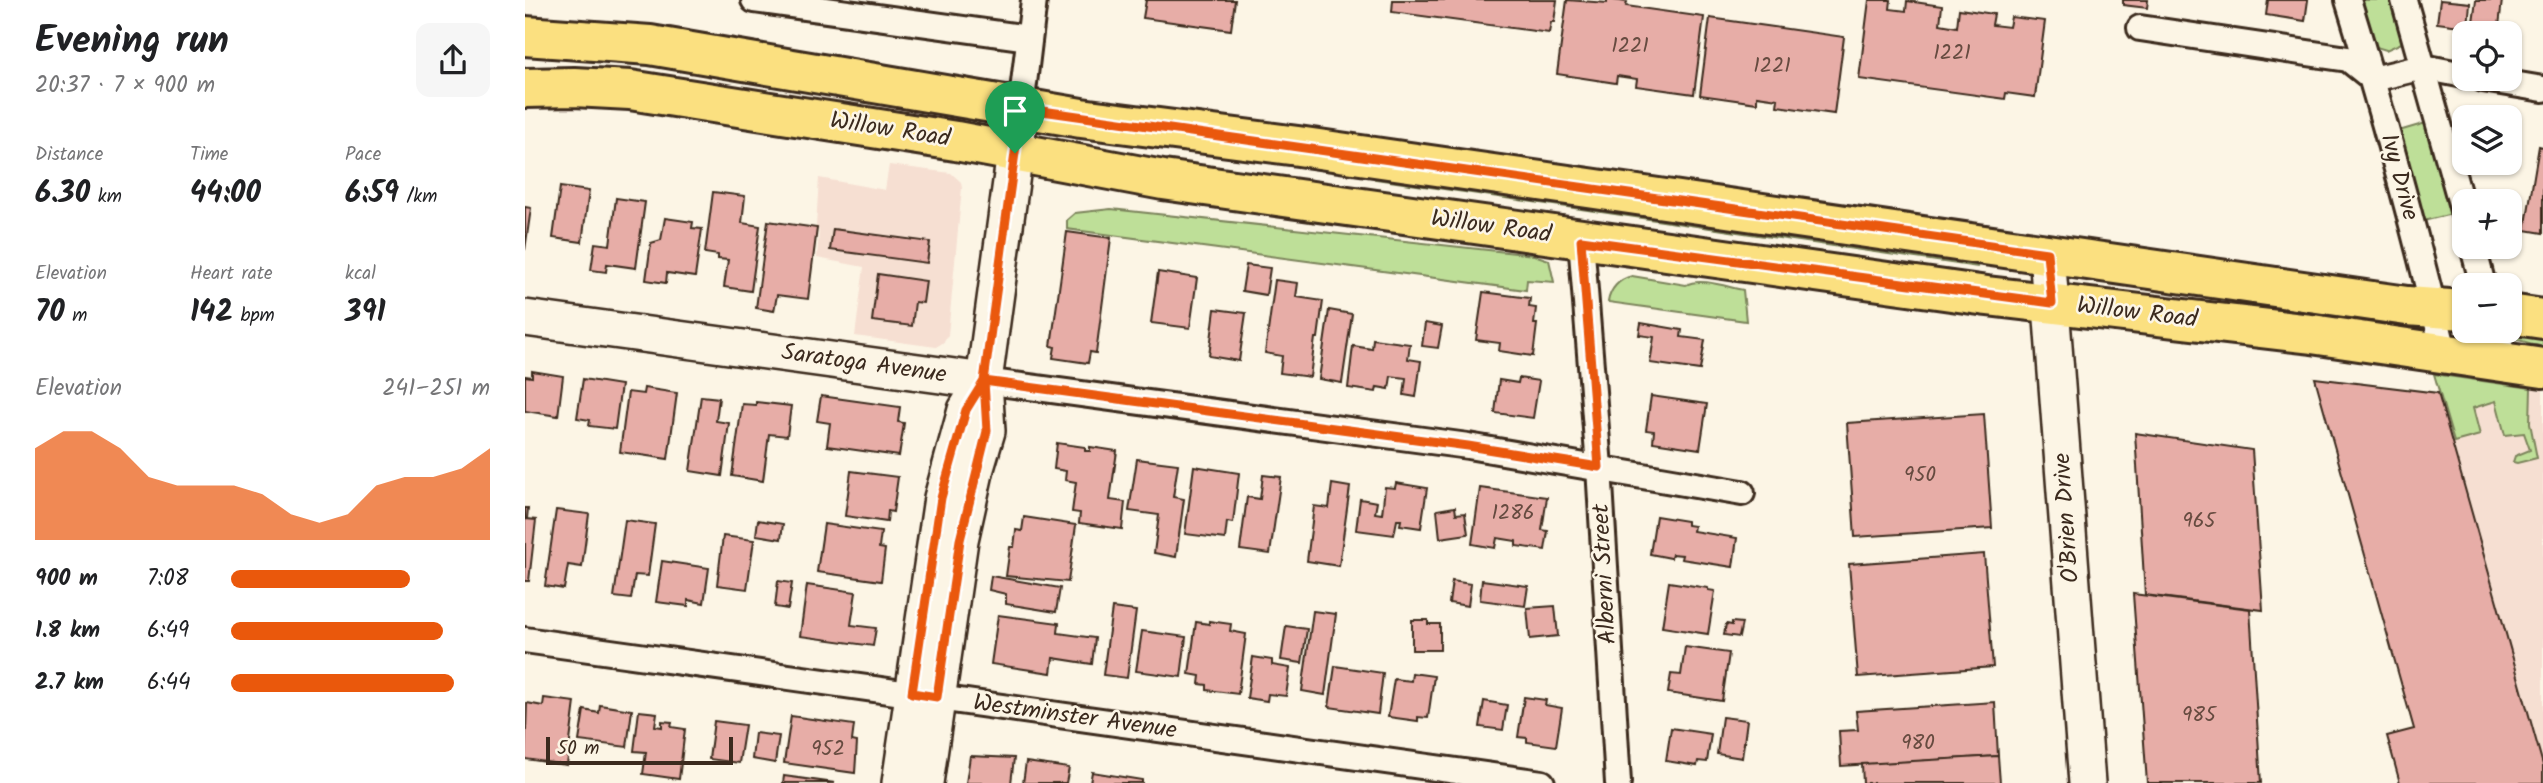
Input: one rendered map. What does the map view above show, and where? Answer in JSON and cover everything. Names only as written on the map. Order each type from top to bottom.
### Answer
[{"type":"main road","name":"Willow Road","points":[[525,36],[649,45],[1021,108],[2449,309]]},
{"type":"main road","name":"Willow Road","points":[[525,88],[630,90],[956,141],[1175,182],[2052,303],[2312,334],[2445,355],[2501,346],[2543,368]]},
{"type":"main road","points":[[2522,316],[2543,319]]},
{"type":"street","points":[[754,0],[1029,38]]},
{"type":"street","points":[[900,783],[924,695],[987,431],[984,381],[1034,0]]},
{"type":"street","name":"Ivy Drive","points":[[2348,0],[2449,309],[2445,355]]},
{"type":"street","points":[[2404,0],[2457,189]]},
{"type":"street","points":[[2140,28],[2348,59],[2372,79],[2423,67],[2452,73]]},
{"type":"street","points":[[2522,86],[2543,89]]},
{"type":"street","name":"Alberni Street","points":[[1581,240],[1599,467],[1618,783]]},
{"type":"street","name":"O'Brien Drive","points":[[2047,253],[2087,783]]},
{"type":"street","name":"Saratoga Avenue","points":[[525,318],[1468,446],[1742,493]]},
{"type":"street","name":"Westminster Avenue","points":[[525,640],[1542,783]]},
{"type":"street","points":[[924,695],[925,783]]},
{"type":"shaded area","points":[[889,165],[951,173],[961,182],[948,335],[944,342],[936,347],[855,336],[864,267],[817,258],[819,178],[885,190]]},
{"type":"shaded area","points":[[2434,374],[2543,390],[2543,765],[2438,393]]},
{"type":"green space","points":[[2358,0],[2392,0],[2404,42],[2386,50],[2370,45]]},
{"type":"green space","points":[[2426,123],[2452,214],[2423,221],[2399,131]]},
{"type":"green space","points":[[1375,171],[1981,252],[1977,267],[1375,179]]},
{"type":"green space","points":[[1111,209],[1534,255],[1549,260],[1554,282],[1527,280],[1526,290],[1067,229],[1067,220],[1075,213]]},
{"type":"green space","points":[[1632,276],[1686,285],[1706,282],[1743,290],[1746,321],[1608,302],[1616,285]]},
{"type":"green space","points":[[2522,331],[2543,332],[2543,347],[2522,341]]},
{"type":"green space","points":[[2434,374],[2531,388],[2530,423],[2537,458],[2513,462],[2515,456],[2530,450],[2524,433],[2505,435],[2496,401],[2473,408],[2480,435],[2454,442]]},
{"type":"building","points":[[1146,0],[1235,0],[1231,30],[1143,18]]},
{"type":"building","points":[[1393,0],[1557,0],[1554,22],[1551,22],[1549,33],[1392,12]]},
{"type":"building","points":[[1567,0],[1607,3],[1607,0],[1613,0],[1627,2],[1626,6],[1704,17],[1694,94],[1636,86],[1637,79],[1617,76],[1616,83],[1557,74]]},
{"type":"building","points":[[1869,0],[1891,0],[1890,9],[1906,11],[1907,1],[1942,6],[1940,24],[1957,27],[1959,9],[1994,14],[1992,25],[2009,27],[2011,17],[2045,21],[2035,97],[2006,93],[2005,99],[1859,79]]},
{"type":"building","points":[[2123,0],[2148,0],[2147,8],[2123,5]]},
{"type":"building","points":[[2268,0],[2308,0],[2305,21],[2266,15]]},
{"type":"building","points":[[2440,0],[2470,3],[2468,21],[2452,21],[2452,25],[2437,23]]},
{"type":"building","points":[[2476,0],[2502,0],[2500,21],[2473,21]]},
{"type":"building","points":[[1710,18],[1844,37],[1834,114],[1777,106],[1778,99],[1757,96],[1757,103],[1700,95]]},
{"type":"building","points":[[2539,146],[2543,147],[2543,233],[2525,230]]},
{"type":"building","points":[[560,187],[589,191],[582,242],[553,238]]},
{"type":"building","points":[[713,192],[745,196],[742,223],[760,226],[751,291],[724,287],[728,260],[705,253]]},
{"type":"building","points":[[616,198],[645,202],[636,268],[607,264],[606,272],[591,270],[595,243],[610,245]]},
{"type":"building","points":[[525,207],[531,208],[525,250]]},
{"type":"building","points":[[665,218],[693,222],[692,228],[702,229],[695,277],[667,273],[666,283],[646,280],[651,243],[661,240]]},
{"type":"building","points":[[768,221],[817,228],[808,299],[777,295],[774,311],[756,308]]},
{"type":"building","points":[[833,229],[930,242],[927,263],[830,250]]},
{"type":"building","points":[[1067,232],[1111,238],[1096,353],[1090,352],[1088,363],[1053,358],[1055,347],[1051,346]]},
{"type":"building","points":[[1246,265],[1270,268],[1266,295],[1242,291]]},
{"type":"building","points":[[1158,272],[1197,278],[1190,328],[1151,323]]},
{"type":"building","points":[[878,274],[926,281],[923,303],[915,302],[912,326],[872,321]]},
{"type":"building","points":[[1275,280],[1298,283],[1296,297],[1323,301],[1310,377],[1280,373],[1282,356],[1265,353]]},
{"type":"building","points":[[1483,292],[1530,298],[1529,307],[1536,308],[1534,324],[1537,324],[1533,356],[1499,351],[1500,343],[1476,340]]},
{"type":"building","points":[[1215,309],[1246,313],[1239,361],[1209,356]]},
{"type":"building","points":[[1329,310],[1352,314],[1342,383],[1319,379]]},
{"type":"building","points":[[1425,323],[1442,326],[1438,348],[1422,346]]},
{"type":"building","points":[[1641,323],[1682,330],[1681,337],[1705,340],[1700,370],[1650,363],[1654,337],[1639,335]]},
{"type":"building","points":[[1373,339],[1410,344],[1408,359],[1421,361],[1416,397],[1404,395],[1406,378],[1391,376],[1389,389],[1377,387],[1376,392],[1348,388],[1353,346],[1372,349]]},
{"type":"building","points":[[532,371],[563,376],[558,416],[525,411],[525,376],[532,377]]},
{"type":"building","points":[[1519,378],[1539,381],[1533,418],[1495,413],[1499,380],[1518,383]]},
{"type":"building","points":[[2315,378],[2438,393],[2543,765],[2543,783],[2400,783],[2387,736],[2414,729]]},
{"type":"building","points":[[583,379],[621,385],[615,429],[589,426],[590,420],[577,418]]},
{"type":"building","points":[[644,388],[677,393],[668,459],[620,452],[628,392],[643,394]]},
{"type":"building","points":[[701,396],[719,398],[716,421],[729,423],[722,476],[690,471]]},
{"type":"building","points":[[821,396],[900,407],[898,422],[904,423],[899,456],[827,446],[830,423],[817,421]]},
{"type":"building","points":[[1651,396],[1707,404],[1700,449],[1653,442],[1654,431],[1646,430]]},
{"type":"building","points":[[756,402],[791,406],[787,436],[769,434],[763,481],[732,476],[742,404],[756,405]]},
{"type":"building","points":[[1984,414],[1992,528],[1855,537],[1847,423]]},
{"type":"building","points":[[2135,433],[2252,450],[2263,610],[2145,595]]},
{"type":"building","points":[[1057,443],[1085,447],[1085,451],[1090,451],[1090,447],[1117,451],[1110,500],[1125,502],[1122,529],[1079,523],[1080,513],[1072,512],[1076,482],[1065,480],[1066,471],[1054,469]]},
{"type":"building","points":[[1137,459],[1178,464],[1173,497],[1184,499],[1176,557],[1154,553],[1159,515],[1129,511]]},
{"type":"building","points":[[1194,466],[1239,473],[1233,523],[1227,522],[1225,539],[1185,534]]},
{"type":"building","points":[[851,471],[898,477],[893,512],[888,511],[887,522],[845,516]]},
{"type":"building","points":[[1263,475],[1281,477],[1270,554],[1240,550],[1247,497],[1260,499]]},
{"type":"building","points":[[1396,483],[1427,488],[1421,528],[1400,525],[1401,520],[1397,520],[1394,535],[1356,530],[1360,499],[1377,502],[1375,513],[1382,514],[1385,487],[1395,488]]},
{"type":"building","points":[[1332,484],[1350,487],[1339,566],[1307,561],[1314,506],[1329,508]]},
{"type":"building","points":[[1480,488],[1547,497],[1542,530],[1548,531],[1545,550],[1516,546],[1516,541],[1497,538],[1495,548],[1472,544]]},
{"type":"building","points":[[1455,507],[1456,514],[1465,513],[1468,534],[1440,538],[1437,510]]},
{"type":"building","points":[[525,508],[528,508],[527,519],[536,520],[529,581],[525,581]]},
{"type":"building","points":[[556,510],[589,514],[582,567],[568,565],[564,589],[545,586]]},
{"type":"building","points":[[1656,516],[1687,521],[1687,525],[1694,526],[1693,531],[1737,538],[1733,567],[1681,559],[1682,555],[1672,554],[1671,558],[1650,554]]},
{"type":"building","points":[[1024,517],[1076,525],[1068,582],[1006,576],[1010,547],[1014,547],[1016,530],[1022,531]]},
{"type":"building","points":[[625,520],[655,524],[648,576],[635,575],[631,599],[614,597]]},
{"type":"building","points":[[758,520],[783,524],[781,539],[756,535]]},
{"type":"building","points":[[824,524],[881,532],[879,548],[885,549],[881,581],[817,572]]},
{"type":"building","points":[[723,536],[754,540],[747,589],[717,585]]},
{"type":"building","points":[[1984,554],[1993,667],[1858,677],[1849,564]]},
{"type":"building","points":[[662,561],[709,568],[704,603],[688,600],[688,606],[656,602]]},
{"type":"building","points":[[991,576],[1060,588],[1056,612],[1006,604],[1006,594],[989,590]]},
{"type":"building","points":[[1482,580],[1528,586],[1525,606],[1480,600]]},
{"type":"building","points":[[778,581],[792,583],[788,609],[775,607]]},
{"type":"building","points":[[1452,581],[1471,584],[1468,606],[1449,603]]},
{"type":"building","points":[[1669,582],[1715,591],[1708,634],[1662,627]]},
{"type":"building","points":[[807,585],[856,592],[851,625],[876,628],[873,646],[800,636]]},
{"type":"building","points":[[2133,594],[2250,609],[2261,783],[2147,783]]},
{"type":"building","points":[[1555,606],[1558,636],[1530,639],[1527,608]]},
{"type":"building","points":[[1112,608],[1136,611],[1127,678],[1103,675]]},
{"type":"building","points":[[1313,611],[1336,614],[1325,695],[1302,691]]},
{"type":"building","points":[[998,615],[1059,623],[1058,633],[1095,638],[1092,664],[1053,658],[1051,673],[991,664]]},
{"type":"building","points":[[1412,620],[1428,620],[1428,624],[1440,624],[1440,650],[1412,650]]},
{"type":"building","points":[[1209,621],[1231,624],[1230,631],[1246,634],[1238,694],[1207,690],[1207,685],[1199,684],[1200,676],[1189,674],[1196,622],[1209,624]]},
{"type":"building","points":[[1732,622],[1742,623],[1739,637],[1724,635],[1726,624],[1732,625]]},
{"type":"building","points":[[1286,626],[1307,629],[1302,663],[1281,660]]},
{"type":"building","points":[[1142,631],[1186,637],[1181,677],[1136,671]]},
{"type":"building","points":[[1685,647],[1729,653],[1722,701],[1668,693],[1671,674],[1681,675]]},
{"type":"building","points":[[1253,657],[1272,660],[1272,665],[1290,668],[1286,696],[1268,694],[1267,701],[1247,698]]},
{"type":"building","points":[[1335,666],[1383,673],[1378,714],[1329,707]]},
{"type":"building","points":[[1412,673],[1434,676],[1428,718],[1418,717],[1418,721],[1388,717],[1394,679],[1411,681]]},
{"type":"building","points":[[1524,697],[1546,700],[1545,705],[1562,708],[1556,746],[1527,742],[1527,738],[1518,737]]},
{"type":"building","points":[[544,698],[575,702],[567,765],[525,759],[527,703],[543,706]]},
{"type":"building","points":[[1484,701],[1507,705],[1503,730],[1480,727]]},
{"type":"building","points":[[1995,702],[1998,756],[1841,766],[1839,731],[1858,730],[1856,711]]},
{"type":"building","points":[[600,705],[632,710],[627,747],[579,741],[584,710],[599,713]]},
{"type":"building","points":[[639,711],[657,713],[655,726],[662,727],[662,721],[672,722],[671,727],[685,729],[679,779],[643,774],[646,752],[634,751]]},
{"type":"building","points":[[791,716],[854,725],[852,741],[857,742],[855,773],[784,763]]},
{"type":"building","points":[[1722,717],[1747,720],[1742,758],[1717,754]]},
{"type":"building","points":[[714,721],[745,725],[739,763],[709,759]]},
{"type":"building","points":[[1671,728],[1711,734],[1707,762],[1698,761],[1697,766],[1666,761]]},
{"type":"building","points":[[755,733],[779,736],[775,763],[752,759]]},
{"type":"building","points":[[970,756],[1014,758],[1011,783],[966,783]]},
{"type":"building","points":[[1998,756],[2000,783],[1863,783],[1862,764]]},
{"type":"building","points":[[1026,762],[1069,768],[1066,783],[1023,783]]},
{"type":"building","points":[[1092,772],[1142,780],[1142,783],[1090,783]]},
{"type":"building","points":[[784,776],[835,783],[783,783]]},
{"type":"route","points":[[1015,153],[984,381],[987,431],[960,540],[937,697],[912,693],[941,498],[966,410],[984,381],[1468,446],[1599,467],[1581,240],[2052,303],[2047,253],[1021,108],[1015,153]]}]
